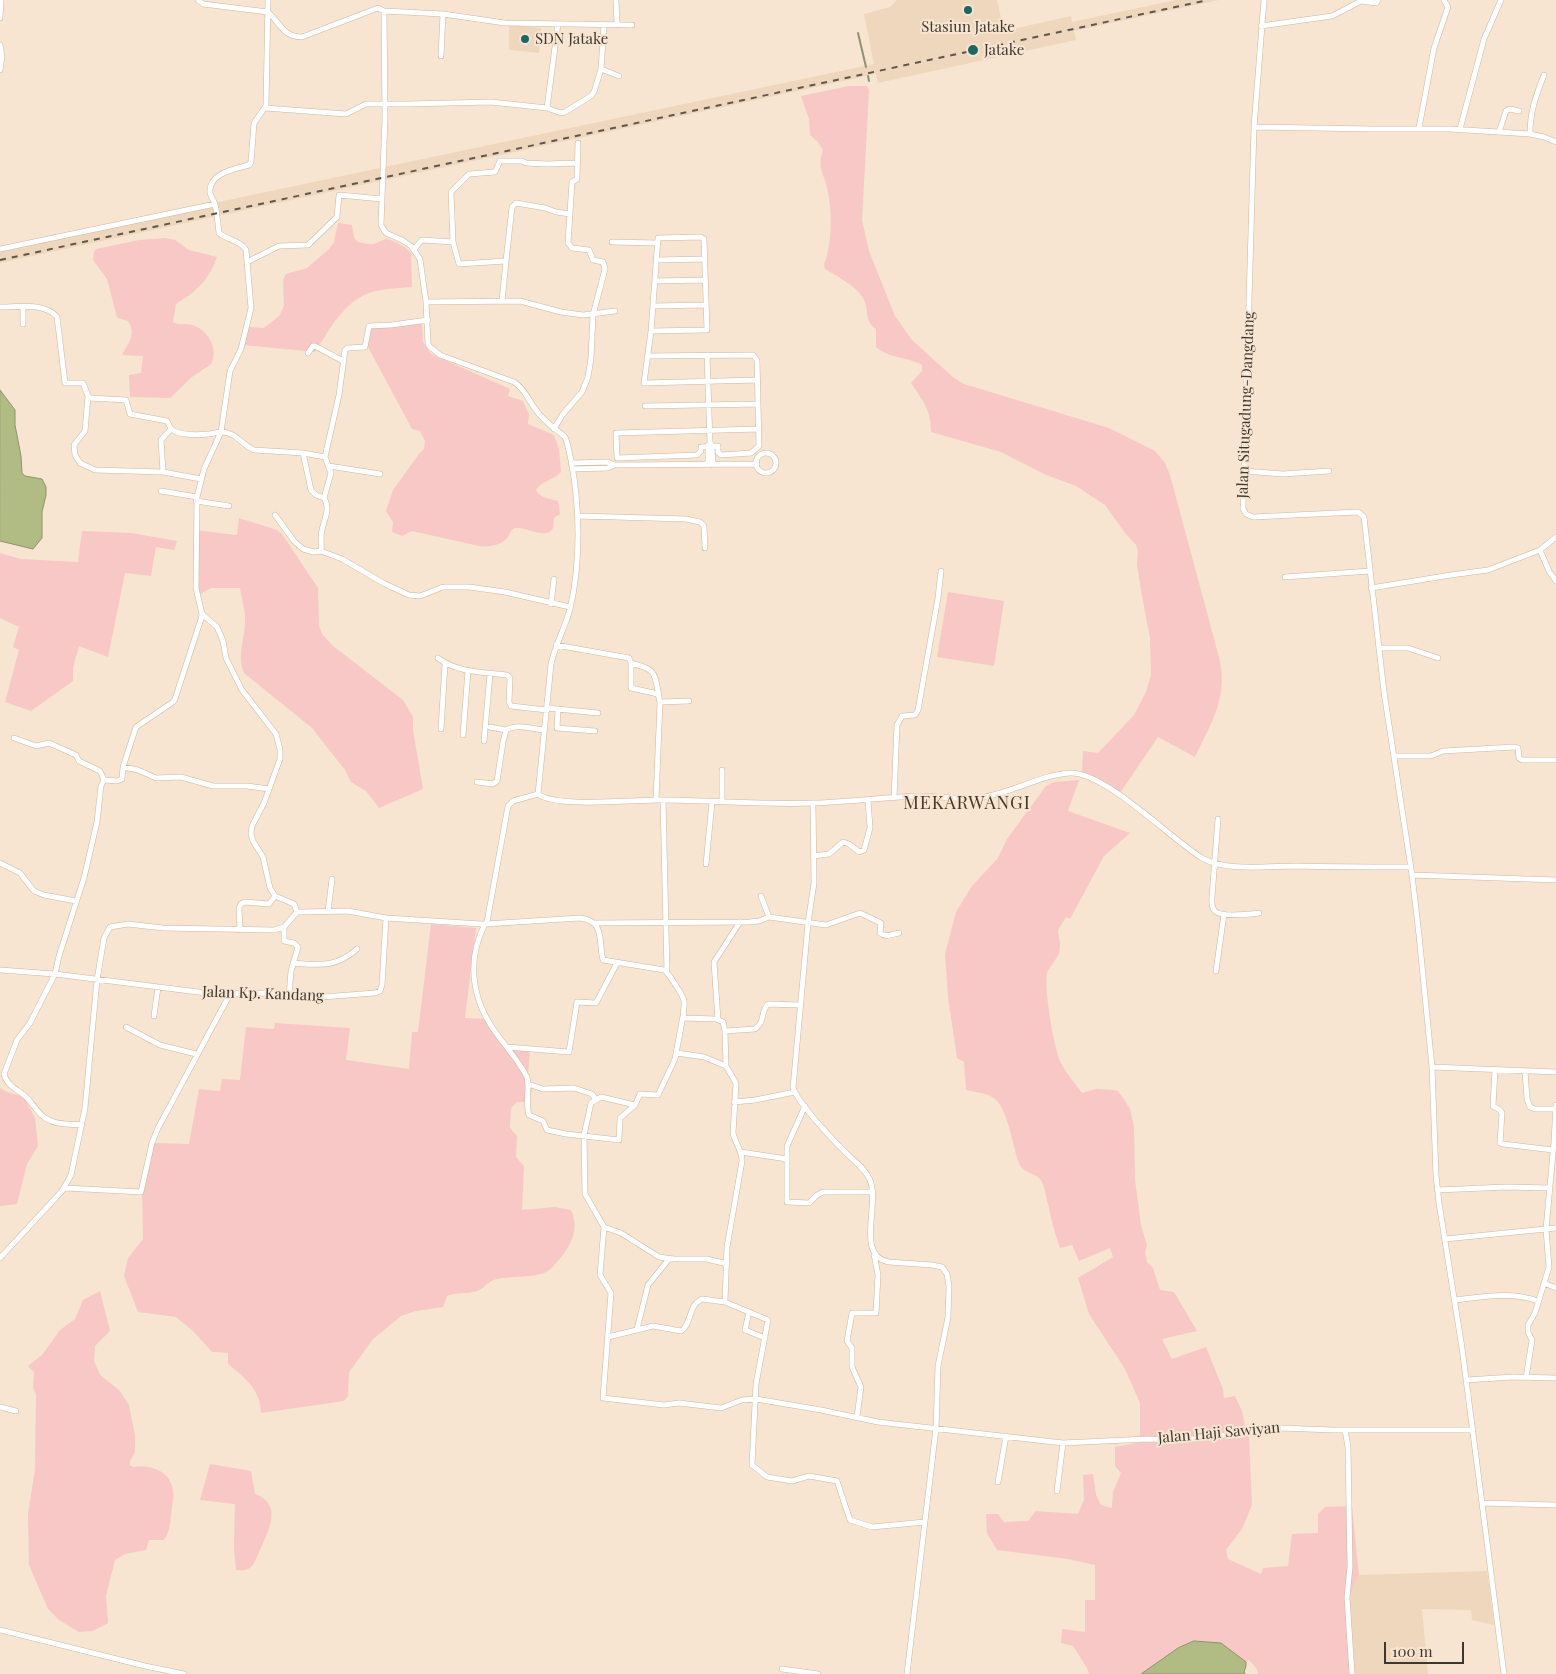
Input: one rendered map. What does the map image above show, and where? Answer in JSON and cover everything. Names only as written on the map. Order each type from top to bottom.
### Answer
[{"type":"street","points":[[0,18],[2,0]]},
{"type":"street","points":[[198,0],[203,4],[268,12],[289,35],[302,37],[378,8],[384,11],[443,14],[505,23],[632,25]]},
{"type":"street","points":[[266,108],[268,0]]},
{"type":"street","points":[[616,0],[617,25]]},
{"type":"street","name":"Jalan Situgadung-Dangdang","points":[[1264,0],[1254,127],[1243,509],[1246,514],[1252,517],[1358,512],[1362,514],[1365,525],[1394,756],[1412,875],[1432,1067],[1437,1190],[1473,1430],[1504,1674]]},
{"type":"street","points":[[1261,26],[1332,16],[1361,1],[1376,2],[1378,0]]},
{"type":"street","points":[[1418,128],[1434,48],[1448,8],[1444,0]]},
{"type":"street","points":[[1460,129],[1484,39],[1501,0]]},
{"type":"street","points":[[384,11],[385,104],[381,225],[383,230],[407,242],[420,259],[430,347],[440,354],[520,386],[526,392],[536,412],[554,430],[565,437],[572,466],[578,516],[577,557],[568,618],[556,645],[550,675],[538,794]]},
{"type":"street","points":[[441,56],[443,14]]},
{"type":"street","points":[[547,108],[558,24]]},
{"type":"street","points":[[104,780],[122,779],[123,767],[136,727],[175,699],[202,614],[196,588],[196,500],[200,479],[220,432],[230,371],[241,349],[251,308],[245,247],[219,233],[215,204],[210,195],[213,182],[224,173],[250,165],[252,162],[254,122],[258,115],[266,108],[346,114],[351,113],[363,104],[490,102],[566,112],[591,96],[594,92],[602,69],[604,25]]},
{"type":"street","points":[[0,46],[2,57],[0,70]]},
{"type":"street","points":[[602,69],[619,76]]},
{"type":"street","points":[[1530,134],[1531,110],[1544,75]]},
{"type":"street","points":[[1499,132],[1506,111],[1510,109],[1519,111]]},
{"type":"street","points":[[1254,127],[1372,130],[1460,129],[1530,134],[1556,142]]},
{"type":"street","points":[[554,430],[563,414],[582,392],[588,377],[593,315],[605,270],[603,262],[593,260],[589,250],[572,248],[568,243],[572,182],[577,179],[578,142]]},
{"type":"street","points":[[506,261],[459,264],[453,242],[451,192],[469,174],[495,172],[500,161],[577,163]]},
{"type":"street","points":[[247,262],[278,246],[308,245],[337,217],[338,195],[382,199]]},
{"type":"street","points":[[502,301],[512,207],[516,203],[570,214]]},
{"type":"street","points":[[0,250],[215,204]]},
{"type":"street","points":[[651,331],[707,330],[704,240],[701,237],[658,238],[651,331],[644,383],[758,380]]},
{"type":"street","points":[[414,249],[422,240],[453,242]]},
{"type":"street","points":[[612,242],[657,243]]},
{"type":"street","points":[[656,260],[705,259]]},
{"type":"street","points":[[655,281],[705,280]]},
{"type":"street","points":[[426,302],[520,301],[561,312],[593,315],[615,311]]},
{"type":"street","points":[[653,306],[706,304]]},
{"type":"street","points":[[0,307],[46,308],[57,317],[65,383],[83,383],[88,396],[85,431],[74,445],[75,455],[80,463],[95,470],[162,472],[200,479]]},
{"type":"street","points":[[23,307],[23,324]]},
{"type":"street","points":[[321,551],[321,531],[327,515],[327,504],[324,498],[331,473],[325,457],[339,395],[345,350],[347,348],[366,347],[369,326],[428,320]]},
{"type":"street","points":[[308,353],[315,346],[343,361]]},
{"type":"street","points":[[707,355],[711,465]]},
{"type":"street","points":[[648,356],[753,355],[757,360],[759,446],[751,453],[721,454],[718,452],[718,446],[710,445],[701,447],[698,455],[617,458],[616,433],[758,428]]},
{"type":"street","points":[[88,396],[94,399],[126,400],[130,414],[167,420],[171,429],[179,433],[202,434],[220,432],[237,437],[254,450],[302,453],[325,457]]},
{"type":"street","points":[[645,406],[758,404]]},
{"type":"street","points":[[162,472],[161,440],[171,429]]},
{"type":"street","points":[[302,453],[311,490],[316,495],[324,498]]},
{"type":"street","points":[[572,466],[608,468],[614,465],[757,464]]},
{"type":"street","points":[[329,466],[380,474]]},
{"type":"street","points":[[1244,472],[1283,474],[1329,471]]},
{"type":"street","points":[[161,491],[228,506]]},
{"type":"street","points":[[275,514],[294,541],[303,549],[314,552],[321,551],[414,596],[423,596],[443,587],[469,587],[505,592],[570,607]]},
{"type":"street","points":[[578,516],[663,517],[694,520],[704,526],[705,548]]},
{"type":"street","points":[[1372,588],[1451,574],[1488,570],[1540,550],[1556,537]]},
{"type":"street","points":[[1540,550],[1549,571],[1556,581]]},
{"type":"street","points":[[894,798],[897,725],[902,716],[915,715],[918,710],[941,571]]},
{"type":"street","points":[[1285,577],[1370,571]]},
{"type":"street","points":[[552,604],[554,579]]},
{"type":"street","points":[[202,614],[217,627],[223,641],[226,658],[242,690],[276,734],[280,759],[264,803],[252,826],[251,834],[263,857],[269,885],[275,896],[294,904],[297,912]]},
{"type":"street","points":[[556,645],[627,658],[632,663],[650,668],[655,675],[659,700],[656,800]]},
{"type":"street","points":[[1380,648],[1408,648],[1438,658]]},
{"type":"street","points":[[438,658],[445,664],[468,671],[507,675],[510,677],[509,702],[511,706],[598,712]]},
{"type":"street","points":[[632,663],[631,688],[655,692],[659,700]]},
{"type":"street","points":[[441,729],[445,664]]},
{"type":"street","points":[[463,735],[468,671]]},
{"type":"street","points":[[484,741],[490,674]]},
{"type":"street","points":[[659,700],[689,701]]},
{"type":"street","points":[[558,709],[557,728],[596,731]]},
{"type":"street","points":[[490,728],[506,730],[513,727],[521,727],[544,730]]},
{"type":"street","points":[[477,782],[493,784],[497,781],[506,730]]},
{"type":"street","points":[[14,738],[36,746],[49,743],[76,755],[79,761],[101,772],[104,780]]},
{"type":"street","points":[[1394,756],[1431,756],[1443,751],[1515,747],[1518,748],[1519,758],[1522,760],[1556,760]]},
{"type":"street","points":[[123,767],[138,770],[156,778],[181,777],[213,786],[269,788]]},
{"type":"street","points":[[722,770],[722,802]]},
{"type":"street","points":[[663,800],[667,972],[684,1000],[676,1059],[658,1095],[640,1094],[635,1105],[620,1118],[619,1140],[547,1130],[543,1121],[529,1115],[527,1100],[528,1084],[523,1070],[487,1019],[475,990],[473,969],[475,949],[478,936],[488,918],[508,806],[513,801],[538,794],[547,799],[564,801],[663,800],[813,804],[928,796],[978,798],[1051,776],[1068,773],[1080,774],[1100,783],[1130,802],[1196,854],[1214,863],[1240,866],[1410,867]]},
{"type":"street","points":[[82,1125],[53,1122],[46,1119],[28,1099],[8,1082],[4,1074],[18,1040],[30,1023],[55,974],[84,878],[97,822],[100,786],[104,780]]},
{"type":"street","points":[[813,856],[829,854],[843,842],[859,852],[864,850],[870,828],[868,800]]},
{"type":"street","points":[[706,864],[712,802]]},
{"type":"street","points":[[813,804],[814,883],[808,923],[797,1057],[792,1084],[805,1106],[834,1141],[862,1168],[869,1178],[873,1192],[870,1239],[878,1275],[876,1313],[852,1313],[847,1341],[852,1348],[852,1367],[861,1387],[857,1417]]},
{"type":"street","points":[[1218,819],[1212,906],[1216,912],[1224,914],[1259,913]]},
{"type":"street","points":[[0,863],[20,873],[34,891],[76,902]]},
{"type":"street","points":[[1412,875],[1556,880]]},
{"type":"street","points":[[328,911],[332,879]]},
{"type":"street","points":[[240,930],[239,908],[241,904],[245,902],[269,904],[275,896]]},
{"type":"street","points":[[761,896],[769,917]]},
{"type":"street","points":[[0,1258],[65,1188],[71,1174],[86,1097],[97,980],[104,938],[106,931],[114,926],[137,924],[163,928],[274,930],[284,927],[297,912],[328,911],[348,911],[386,918],[485,924],[586,918],[594,923],[599,932],[602,959],[660,969],[667,972]]},
{"type":"street","points":[[594,923],[740,922],[759,921],[769,917],[828,924],[860,913],[881,923],[880,933],[882,935],[899,933]]},
{"type":"street","points":[[1216,970],[1224,914]]},
{"type":"street","name":"Jalan Kp. Kandang","points":[[0,970],[55,974],[230,994],[260,992],[316,998],[372,994],[380,991],[382,985],[386,918]]},
{"type":"street","points":[[718,1020],[714,962],[740,922]]},
{"type":"street","points":[[284,927],[284,940],[294,943],[298,947],[290,976],[289,996]]},
{"type":"street","points":[[293,963],[330,964],[342,960],[357,949]]},
{"type":"street","points":[[507,1047],[569,1052],[576,1002],[596,1003],[617,963]]},
{"type":"street","points":[[154,1016],[158,987]]},
{"type":"street","points":[[65,1188],[142,1192],[155,1134],[196,1054],[230,994]]},
{"type":"street","points":[[725,1031],[755,1029],[762,1022],[765,1007],[770,1004],[800,1005]]},
{"type":"street","points":[[683,1016],[686,1018],[723,1022],[726,1066],[736,1083],[734,1138],[741,1152],[740,1172],[729,1238],[725,1302]]},
{"type":"street","points":[[126,1027],[160,1045],[196,1054]]},
{"type":"street","points":[[676,1053],[704,1057],[726,1066]]},
{"type":"street","points":[[1432,1067],[1556,1072]]},
{"type":"street","points":[[1496,1070],[1493,1106],[1501,1110],[1502,1113],[1500,1143],[1553,1150]]},
{"type":"street","points":[[1525,1071],[1530,1107],[1535,1109],[1556,1109]]},
{"type":"street","points":[[528,1084],[543,1089],[574,1088],[592,1094],[596,1100]]},
{"type":"street","points":[[734,1102],[795,1092]]},
{"type":"street","points":[[635,1105],[601,1097],[591,1103],[584,1135],[585,1194],[604,1227],[600,1275],[611,1293],[602,1398],[664,1405],[678,1403],[721,1408],[742,1400],[756,1399]]},
{"type":"street","points":[[1526,1378],[1532,1341],[1528,1332],[1528,1325],[1534,1314],[1549,1261],[1546,1229],[1555,1142],[1556,1105]]},
{"type":"street","points":[[805,1106],[787,1146],[787,1202],[807,1203],[824,1192],[873,1192]]},
{"type":"street","points":[[741,1152],[787,1158]]},
{"type":"street","points":[[1437,1190],[1506,1187],[1549,1188]]},
{"type":"street","points":[[604,1227],[621,1233],[654,1255],[669,1259],[707,1259],[727,1264]]},
{"type":"street","points":[[1445,1239],[1556,1228]]},
{"type":"street","points":[[873,1252],[882,1261],[937,1266],[942,1268],[949,1279],[949,1307],[938,1366],[936,1428],[907,1674]]},
{"type":"street","points":[[637,1329],[648,1285],[669,1259]]},
{"type":"street","points":[[1544,1283],[1556,1288]]},
{"type":"street","points":[[1454,1300],[1524,1296],[1538,1301]]},
{"type":"street","points":[[608,1337],[653,1326],[681,1332],[685,1329],[695,1305],[700,1300],[710,1299],[725,1302],[768,1320],[756,1379],[752,1465],[767,1477],[792,1481],[809,1476],[837,1481],[850,1520],[872,1527],[925,1522]]},
{"type":"street","points":[[749,1312],[745,1330],[765,1338]]},
{"type":"street","points":[[1466,1380],[1556,1378]]},
{"type":"street","name":"Jalan Haji Sawiyan","points":[[756,1399],[878,1422],[1063,1443],[1184,1440],[1281,1428],[1473,1430]]},
{"type":"street","points":[[0,1408],[16,1411]]},
{"type":"street","points":[[1345,1430],[1348,1448],[1350,1568],[1347,1597],[1352,1674]]},
{"type":"street","points":[[998,1482],[1006,1436]]},
{"type":"street","points":[[1057,1491],[1063,1443]]},
{"type":"street","points":[[1482,1503],[1556,1505]]},
{"type":"street","points":[[0,1630],[184,1674]]},
{"type":"street","points":[[782,1669],[818,1674]]},
{"type":"shaded area","points":[[897,0],[997,0],[1004,31],[1071,16],[1072,22],[1176,0],[1219,0],[1074,31],[1076,40],[878,83],[876,74],[0,263],[0,248],[874,64],[864,14],[890,7]]},
{"type":"shaded area","name":"SDN Jatake","points":[[509,25],[541,28],[539,53],[509,50]]},
{"type":"shaded area","points":[[849,86],[867,86],[869,90],[862,220],[869,251],[895,316],[912,340],[954,378],[964,384],[1109,428],[1155,451],[1165,463],[1170,475],[1220,661],[1221,688],[1212,722],[1195,757],[1158,737],[1120,793],[1082,773],[1083,751],[1098,753],[1134,715],[1146,692],[1151,675],[1150,638],[1137,565],[1138,551],[1136,545],[1105,505],[1076,486],[1046,475],[1001,452],[931,432],[928,412],[911,383],[922,371],[922,365],[886,353],[876,347],[876,329],[869,322],[865,302],[860,293],[841,278],[825,269],[824,264],[829,246],[831,215],[827,187],[821,169],[823,150],[810,135],[809,119],[801,96]]},
{"type":"shaded area","points":[[338,223],[352,225],[354,238],[358,242],[374,244],[386,239],[396,242],[408,250],[411,253],[412,287],[381,290],[359,298],[334,322],[315,352],[243,345],[248,327],[264,328],[279,316],[284,306],[283,280],[286,274],[307,268],[329,249],[334,242]]},
{"type":"shaded area","points":[[165,238],[175,240],[189,250],[217,257],[210,273],[201,285],[176,304],[173,322],[192,325],[203,331],[213,347],[213,358],[211,364],[192,377],[170,398],[130,397],[129,375],[141,373],[143,356],[122,355],[131,339],[131,326],[128,321],[117,317],[107,279],[93,260],[94,252],[96,249],[139,240]]},
{"type":"shaded area","points":[[422,324],[423,342],[431,354],[510,389],[508,396],[523,401],[529,415],[528,424],[554,435],[559,449],[561,472],[536,490],[549,499],[558,501],[560,514],[555,517],[553,528],[550,532],[541,533],[515,528],[512,529],[508,537],[502,542],[495,545],[479,546],[412,531],[402,536],[392,532],[393,522],[386,511],[393,490],[424,449],[425,441],[420,431],[412,429],[368,347],[366,336],[368,328]]},
{"type":"shaded area","points":[[0,390],[15,410],[15,425],[22,473],[25,476],[42,479],[46,487],[42,512],[42,538],[33,549],[0,541]]},
{"type":"shaded area","points":[[239,518],[277,530],[282,534],[318,588],[319,626],[322,634],[333,646],[403,700],[413,717],[413,730],[423,789],[379,808],[366,791],[351,782],[345,770],[312,728],[244,673],[241,655],[245,619],[240,588],[211,588],[198,595],[193,577],[194,530],[237,535]]},
{"type":"shaded area","points":[[82,531],[131,533],[177,541],[174,550],[156,547],[151,576],[125,573],[108,657],[79,646],[73,668],[73,681],[31,711],[5,702],[19,650],[13,647],[19,627],[0,618],[0,553],[21,559],[78,562]]},
{"type":"shaded area","points":[[948,592],[1004,601],[994,666],[937,657]]},
{"type":"shaded area","points":[[1079,780],[1068,811],[1130,833],[1104,856],[1070,919],[1066,917],[1058,930],[1059,954],[1047,972],[1046,980],[1057,1053],[1065,1069],[1082,1093],[1096,1089],[1118,1091],[1130,1109],[1134,1127],[1135,1180],[1141,1225],[1147,1245],[1145,1253],[1147,1262],[1153,1268],[1160,1290],[1174,1292],[1197,1331],[1162,1339],[1172,1359],[1206,1347],[1223,1389],[1224,1398],[1235,1396],[1242,1411],[1246,1431],[1177,1440],[1140,1437],[1140,1403],[1125,1369],[1089,1314],[1078,1278],[1113,1257],[1110,1248],[1079,1261],[1072,1245],[1060,1248],[1042,1182],[1037,1176],[1021,1167],[1007,1120],[1000,1104],[989,1095],[966,1090],[964,1062],[957,1058],[948,997],[945,954],[956,912],[972,886],[998,858],[1007,839],[1046,786],[1054,782]]},
{"type":"shaded area","points":[[431,924],[476,928],[465,1018],[487,1019],[508,1045],[530,1050],[528,1075],[533,1086],[529,1102],[517,1102],[511,1108],[510,1128],[517,1136],[516,1157],[524,1166],[522,1210],[555,1207],[571,1210],[575,1224],[573,1237],[562,1256],[546,1272],[536,1275],[497,1279],[480,1290],[447,1296],[443,1307],[416,1311],[401,1316],[373,1339],[352,1368],[349,1373],[348,1396],[344,1401],[261,1413],[255,1391],[228,1364],[228,1353],[212,1352],[193,1331],[176,1317],[138,1312],[124,1276],[128,1258],[143,1239],[142,1187],[154,1143],[189,1144],[199,1089],[220,1091],[222,1079],[240,1080],[246,1027],[274,1029],[275,1023],[350,1028],[346,1060],[409,1069],[412,1032],[418,1032]]},
{"type":"shaded area","points":[[0,1088],[24,1097],[35,1118],[38,1146],[27,1164],[17,1204],[0,1206]]},
{"type":"shaded area","points":[[100,1291],[110,1331],[95,1346],[94,1361],[100,1375],[119,1390],[129,1405],[135,1436],[135,1452],[130,1465],[133,1467],[151,1467],[162,1472],[170,1480],[173,1496],[169,1527],[164,1540],[149,1540],[146,1550],[125,1554],[115,1560],[106,1596],[108,1623],[93,1631],[79,1632],[59,1620],[48,1609],[29,1565],[28,1514],[35,1469],[36,1395],[33,1387],[34,1372],[28,1366],[42,1355],[60,1330],[75,1319],[83,1300]]},
{"type":"shaded area","points":[[1249,1435],[1252,1505],[1242,1529],[1226,1550],[1228,1559],[1261,1574],[1263,1568],[1288,1566],[1292,1534],[1318,1533],[1318,1514],[1325,1507],[1352,1506],[1359,1575],[1350,1594],[1355,1674],[1258,1674],[1257,1669],[1249,1660],[1246,1662],[1221,1643],[1194,1641],[1178,1648],[1141,1674],[1089,1674],[1073,1646],[1061,1643],[1062,1629],[1085,1632],[1085,1600],[1095,1600],[1095,1565],[1068,1559],[997,1550],[987,1533],[986,1514],[998,1514],[1004,1522],[1028,1521],[1036,1511],[1078,1514],[1084,1500],[1083,1475],[1093,1474],[1096,1495],[1101,1505],[1112,1508],[1113,1492],[1121,1473],[1115,1466],[1115,1447],[1142,1442],[1179,1443]]},
{"type":"shaded area","points":[[210,1464],[251,1471],[255,1494],[264,1498],[269,1504],[271,1511],[270,1526],[254,1564],[246,1570],[236,1570],[234,1548],[235,1504],[200,1500]]},
{"type":"shaded area","points":[[1487,1571],[1494,1625],[1472,1620],[1471,1610],[1422,1609],[1428,1674],[1355,1674],[1350,1594],[1359,1575]]},
{"type":"shaded area","points":[[1194,1641],[1221,1643],[1246,1662],[1245,1674],[1141,1674],[1178,1648]]},
{"type":"waterway","points":[[858,33],[866,67]]},
{"type":"waterway","points":[[868,76],[869,81]]},
{"type":"railway","points":[[0,260],[1208,0]]},
{"type":"place","name":"Stasiun Jatake","points":[[968,10]]},
{"type":"place","name":"SDN Jatake","points":[[525,39]]},
{"type":"place","name":"Jatake","points":[[973,50]]},
{"type":"district","name":"MEKARWANGI","points":[[967,803]]}]
